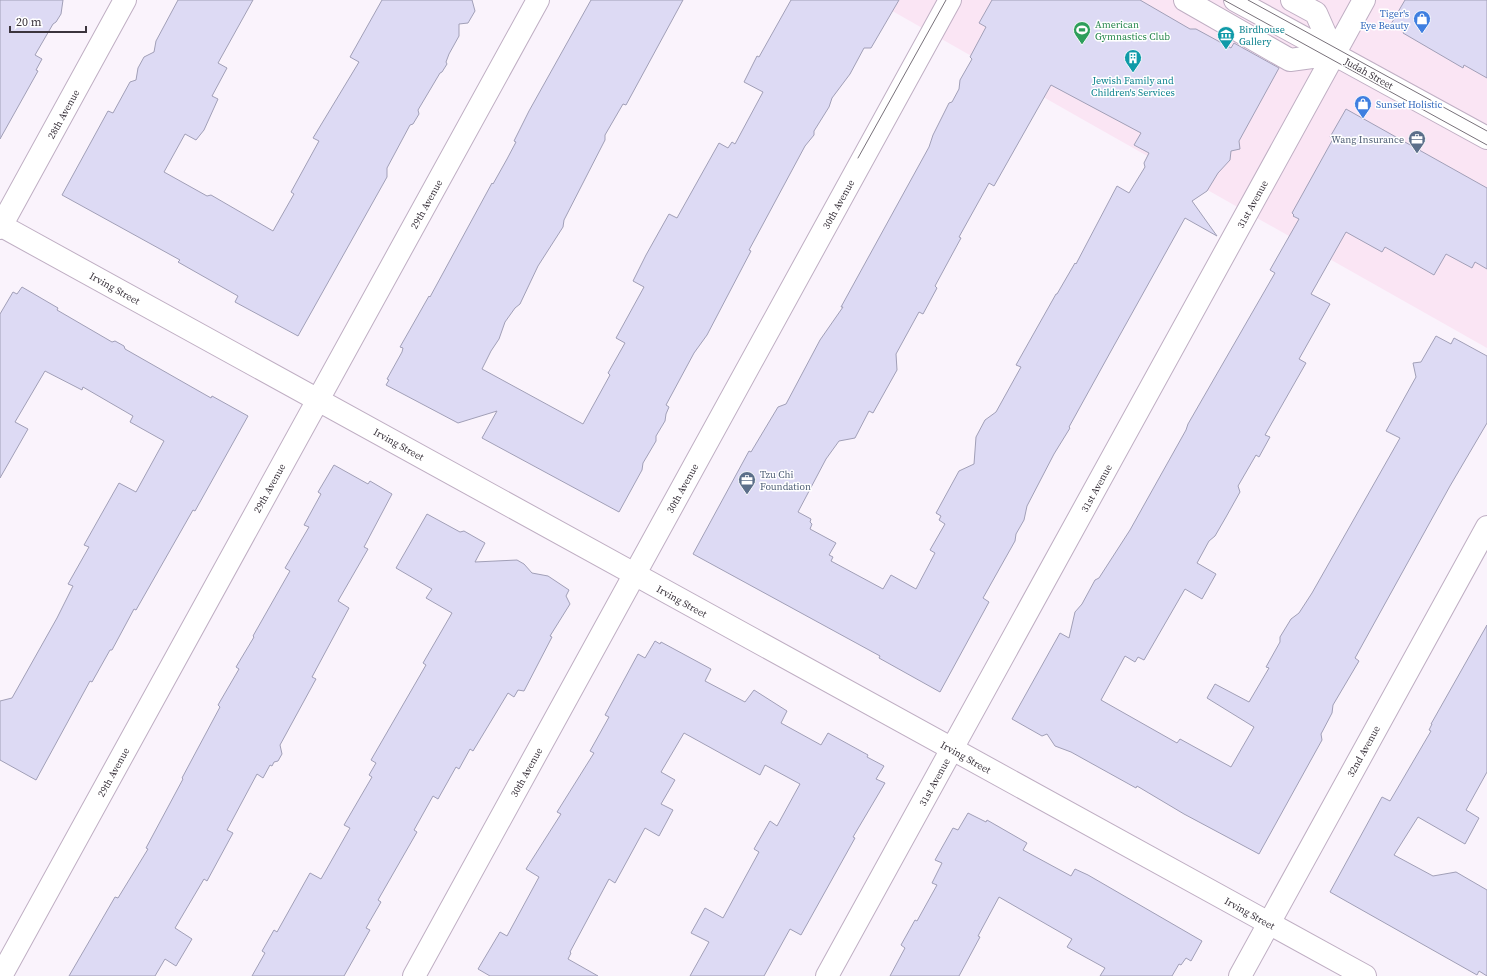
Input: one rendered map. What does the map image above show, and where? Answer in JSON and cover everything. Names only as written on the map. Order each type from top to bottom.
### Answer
[{"type":"street","name":"28th Avenue","points":[[0,226],[125,0]]},
{"type":"street","name":"29th Avenue","points":[[1,976],[538,0]]},
{"type":"street","name":"30th Avenue","points":[[414,976],[950,0]]},
{"type":"street","name":"Judah Street","points":[[1184,0],[1290,60],[1334,54]]},
{"type":"street","name":"Judah Street","points":[[1236,0],[1487,138]]},
{"type":"street","name":"Judah Street","points":[[1292,0],[1316,13],[1334,54]]},
{"type":"street","name":"31st Avenue","points":[[828,976],[1364,0]]},
{"type":"street","name":"Irving Street","points":[[0,226],[1365,976]]},
{"type":"street","name":"32nd Avenue","points":[[1240,976],[1487,527]]},
{"type":"shaded area","points":[[873,0],[1487,0],[1487,348],[1089,123]]},
{"type":"building","points":[[0,0],[63,0],[61,14],[53,24],[35,55],[42,59],[36,70],[38,71],[0,139]]},
{"type":"building","points":[[178,0],[253,0],[218,63],[227,68],[212,96],[218,99],[204,130],[196,140],[185,134],[164,172],[207,196],[211,195],[273,231],[294,194],[291,192],[319,141],[313,138],[359,62],[350,57],[382,0],[472,0],[475,11],[468,23],[459,24],[459,36],[449,54],[446,62],[447,64],[418,110],[419,114],[413,124],[410,125],[387,168],[387,177],[298,336],[235,302],[238,296],[178,262],[180,260],[62,195],[108,111],[113,113],[130,82],[136,80],[138,68],[144,57],[154,52],[156,41]]},
{"type":"building","points":[[591,0],[683,0],[626,105],[623,104],[605,135],[605,140],[564,220],[563,227],[538,266],[520,304],[515,308],[505,322],[499,339],[482,369],[583,424],[610,375],[608,373],[625,343],[616,338],[644,287],[633,281],[669,214],[677,218],[719,143],[728,148],[732,142],[735,144],[763,92],[744,82],[757,56],[759,57],[791,0],[899,0],[871,48],[864,48],[850,74],[832,98],[829,107],[814,131],[814,135],[805,146],[749,250],[751,251],[707,335],[694,353],[666,405],[669,407],[665,421],[656,436],[656,441],[643,463],[642,470],[619,512],[482,438],[497,411],[458,423],[386,385],[389,380],[387,379],[402,352],[403,348],[400,347],[429,296],[430,297],[492,183],[493,184],[507,159],[529,111]]},
{"type":"building","points":[[992,0],[1140,0],[1190,29],[1196,29],[1231,48],[1234,43],[1279,68],[1239,141],[1240,149],[1231,151],[1230,160],[1218,173],[1207,191],[1192,201],[1217,236],[1185,218],[1069,427],[1070,428],[1054,454],[1027,506],[1024,520],[1016,534],[1015,541],[983,598],[989,602],[940,692],[879,658],[880,656],[693,554],[749,451],[751,452],[778,407],[786,404],[820,340],[843,307],[841,307],[929,147],[933,135],[949,103],[952,102],[959,89],[960,80],[972,59],[970,57],[986,27],[979,23]],"holes":[[[1051,85],[1141,133],[1134,145],[1149,153],[1144,163],[1145,167],[1129,193],[1117,186],[1076,264],[1075,263],[1056,294],[1016,365],[1021,367],[996,412],[985,420],[976,437],[974,464],[959,471],[936,513],[941,516],[939,520],[945,524],[930,550],[935,553],[916,589],[891,575],[883,589],[831,561],[833,557],[829,555],[836,543],[810,529],[812,524],[810,522],[811,519],[798,512],[826,459],[839,441],[855,438],[869,411],[873,413],[897,370],[896,354],[919,312],[923,314],[937,288],[935,286],[961,238],[959,237],[989,183],[994,186]]]},
{"type":"building","points":[[1405,0],[1487,0],[1487,78],[1464,65],[1463,68],[1403,33],[1404,31],[1391,24]]},
{"type":"building","points":[[1346,109],[1487,188],[1487,269],[1475,262],[1472,268],[1446,254],[1434,275],[1385,247],[1382,252],[1346,232],[1311,294],[1330,304],[1299,359],[1306,363],[1265,435],[1270,437],[1259,457],[1256,455],[1238,486],[1240,492],[1215,536],[1209,541],[1197,563],[1216,574],[1202,599],[1185,589],[1144,660],[1138,657],[1135,662],[1125,656],[1101,700],[1177,743],[1180,739],[1231,767],[1254,727],[1207,698],[1215,684],[1249,702],[1269,668],[1266,667],[1280,642],[1280,637],[1291,619],[1299,613],[1312,593],[1400,438],[1386,431],[1416,377],[1413,363],[1421,362],[1436,336],[1451,344],[1454,338],[1487,356],[1487,423],[1450,486],[1355,658],[1359,661],[1333,705],[1332,713],[1321,734],[1322,740],[1259,854],[1184,814],[1137,786],[1136,788],[1071,752],[1055,746],[1047,734],[1042,736],[1012,719],[1060,633],[1069,638],[1075,612],[1082,604],[1095,580],[1099,578],[1130,530],[1188,424],[1275,273],[1270,270],[1299,219],[1293,216],[1294,215],[1292,213],[1333,139],[1330,137]]},
{"type":"building","points":[[22,287],[58,308],[57,310],[112,342],[115,341],[124,346],[125,349],[211,398],[212,396],[248,416],[195,511],[193,510],[136,610],[134,609],[112,650],[110,650],[92,682],[90,681],[36,780],[0,760],[0,701],[12,698],[57,618],[73,586],[68,584],[89,547],[84,545],[119,483],[136,492],[164,441],[130,422],[133,416],[83,387],[82,390],[45,371],[15,422],[28,429],[0,478],[0,314],[13,292],[17,294]]},
{"type":"building","points":[[334,465],[368,484],[370,481],[392,494],[364,547],[368,549],[338,601],[349,608],[312,677],[316,679],[280,745],[282,754],[278,761],[274,762],[272,766],[270,765],[263,778],[257,774],[227,830],[233,833],[207,881],[204,879],[175,928],[192,939],[176,966],[165,959],[155,976],[69,976],[115,897],[118,898],[148,849],[146,848],[220,707],[218,705],[239,669],[236,667],[290,571],[285,568],[309,527],[304,525],[321,494],[318,492]]},
{"type":"building","points":[[427,514],[460,532],[464,531],[485,543],[475,562],[517,560],[524,564],[532,573],[548,576],[569,590],[566,596],[570,604],[550,636],[552,637],[524,691],[518,690],[514,697],[508,693],[473,751],[470,749],[459,769],[456,767],[438,799],[433,796],[414,830],[417,832],[378,900],[381,902],[366,928],[370,930],[344,976],[252,976],[265,953],[262,951],[274,930],[277,932],[310,873],[321,879],[350,828],[344,825],[372,777],[369,775],[376,763],[371,760],[426,665],[423,663],[452,613],[426,598],[432,589],[396,568]]},
{"type":"building","points":[[1487,625],[1487,772],[1466,810],[1479,818],[1465,844],[1418,817],[1394,855],[1433,876],[1456,872],[1487,890],[1487,976],[1479,971],[1477,975],[1330,892],[1382,797],[1390,801],[1431,731],[1429,730],[1431,724]]},
{"type":"building","points":[[655,641],[660,644],[661,642],[711,669],[705,681],[745,702],[754,690],[787,711],[781,723],[821,745],[828,733],[868,755],[867,757],[884,766],[876,779],[885,783],[853,837],[855,838],[801,935],[790,929],[764,976],[690,976],[709,942],[691,933],[705,908],[723,918],[759,852],[754,849],[770,821],[777,826],[800,784],[765,765],[760,775],[684,733],[661,772],[675,780],[661,804],[673,810],[659,836],[645,828],[615,883],[609,879],[570,952],[571,953],[568,959],[598,976],[490,976],[478,969],[500,932],[507,936],[539,877],[526,869],[561,814],[557,812],[594,753],[590,751],[609,717],[605,715],[638,654],[645,658]]},
{"type":"building","points":[[968,813],[986,822],[987,820],[1027,843],[1023,850],[1071,876],[1075,869],[1088,875],[1202,941],[1191,961],[1186,958],[1181,965],[1179,964],[1172,976],[1100,976],[1105,968],[1067,947],[1072,939],[999,897],[959,976],[890,976],[905,948],[901,945],[915,920],[917,921],[937,885],[932,883],[942,863],[935,860],[953,828],[958,830]]},
{"type":"tram line","points":[[858,158],[946,0]]},
{"type":"tram line","points":[[1224,0],[1487,145]]},
{"type":"tram line","points":[[1248,0],[1487,131]]},
{"type":"place","name":"Tiger's Eye Beauty","points":[[1422,34]]},
{"type":"place","name":"American Gymnastics Club","points":[[1082,45]]},
{"type":"place","name":"Birdhouse Gallery","points":[[1226,50]]},
{"type":"place","name":"Jewish Family and Children's Services","points":[[1133,73]]},
{"type":"place","name":"Sunset Holistic","points":[[1363,119]]},
{"type":"place","name":"Wang Insurance","points":[[1417,154]]},
{"type":"place","name":"Tzu Chi Foundation","points":[[747,495]]}]
